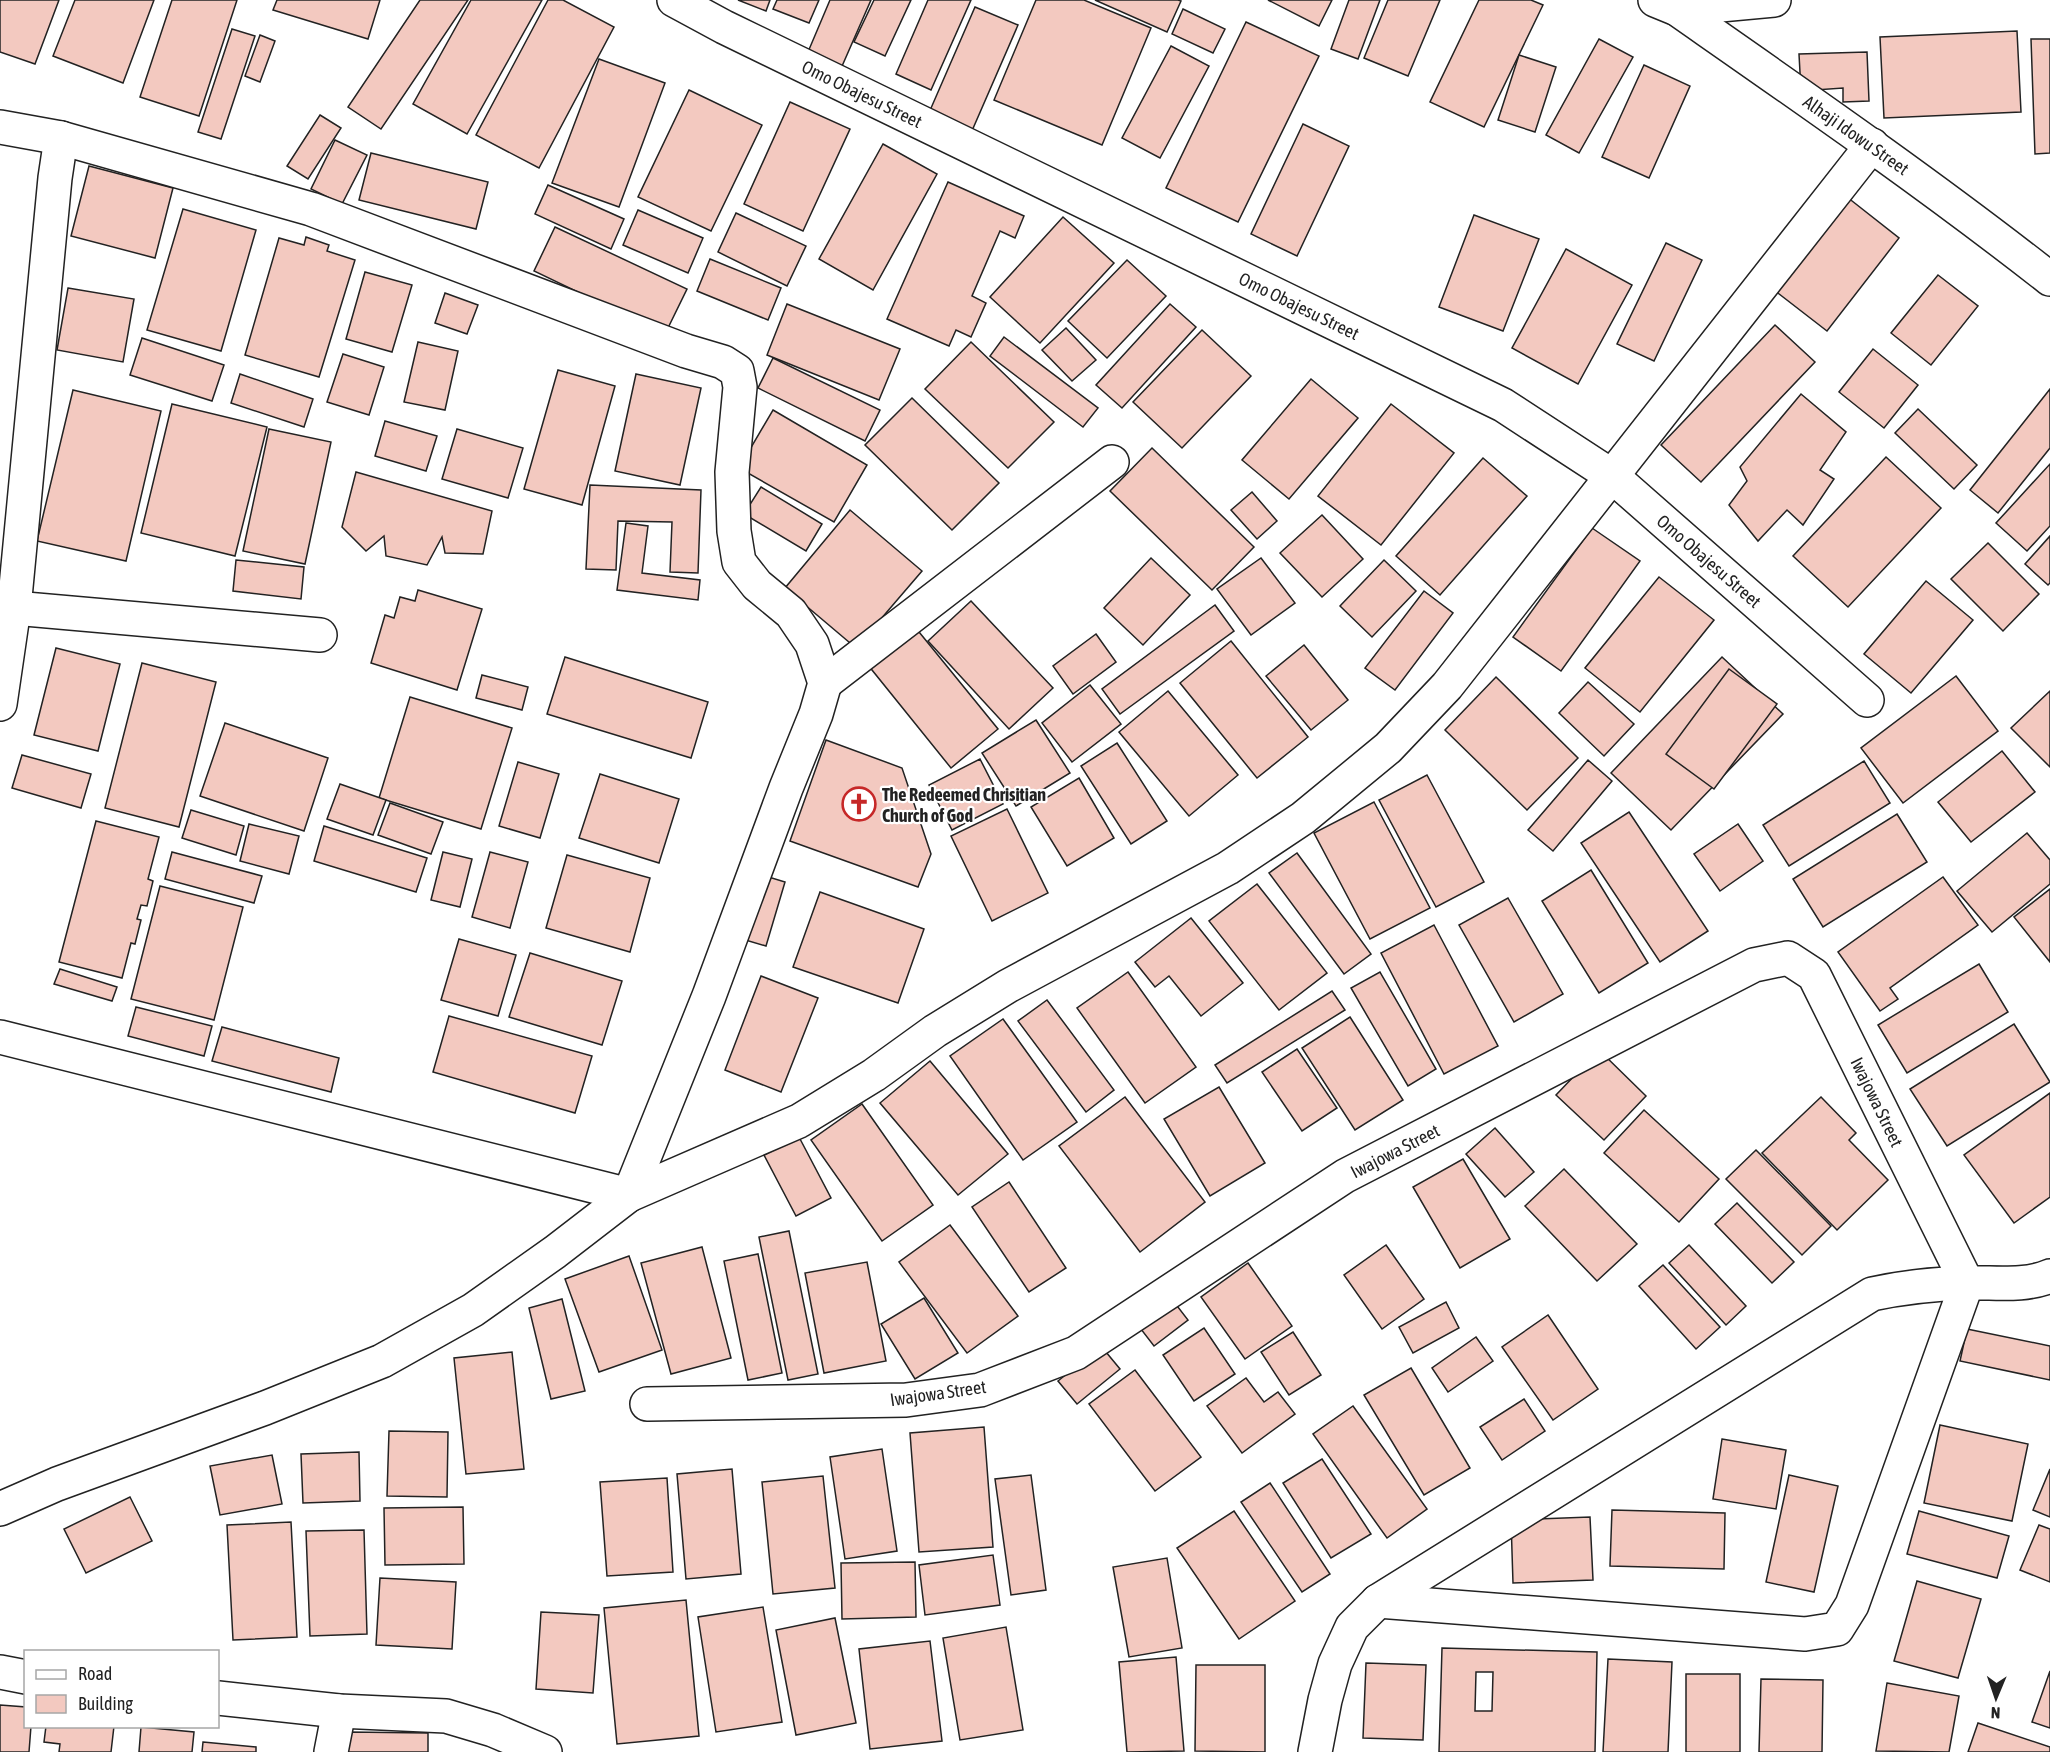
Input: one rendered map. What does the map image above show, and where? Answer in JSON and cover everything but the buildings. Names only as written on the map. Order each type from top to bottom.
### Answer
[{"type":"street","name":"Omo Obajesu Street","points":[[674,0],[724,27],[1503,405],[1612,476],[1867,700]]},
{"type":"street","points":[[1666,5],[1774,0]]},
{"type":"street","name":"Alhaji Idowu Street","points":[[1666,5],[1872,145],[2050,279]]},
{"type":"street","points":[[0,127],[61,138],[311,209],[686,351],[723,362],[737,371],[740,387],[732,472],[734,531],[740,562],[757,585],[791,613],[812,644],[825,683],[816,714],[709,996],[629,1195]]},
{"type":"street","points":[[0,704],[14,608],[55,178],[61,138]]},
{"type":"street","points":[[0,1509],[57,1484],[265,1408],[382,1361],[473,1310],[555,1252],[629,1195],[799,1122],[874,1075],[935,1031],[1008,986],[1228,868],[1303,819],[1388,748],[1447,686],[1872,145]]},
{"type":"street","points":[[825,683],[1112,462]]},
{"type":"street","points":[[14,608],[320,635]]},
{"type":"street","name":"Iwajowa Street","points":[[647,1404],[906,1400],[980,1390],[1076,1353],[1345,1176],[1754,965],[1788,958],[1814,975],[1967,1283]]},
{"type":"street","points":[[0,1037],[629,1195]]},
{"type":"street","points":[[1314,1752],[1335,1664],[1352,1627],[1377,1601],[1872,1294],[1910,1286],[2034,1283],[2050,1276]]},
{"type":"street","points":[[1377,1601],[1805,1634],[1837,1629],[1852,1605],[1967,1283]]},
{"type":"street","points":[[0,1672],[24,1677]]},
{"type":"street","points":[[219,1698],[339,1710],[446,1716],[493,1730],[545,1752]]},
{"type":"street","points":[[331,1752],[339,1710]]},
{"type":"place","name":"The Redeemed Chrisitian Church of God","points":[[859,804]]}]
